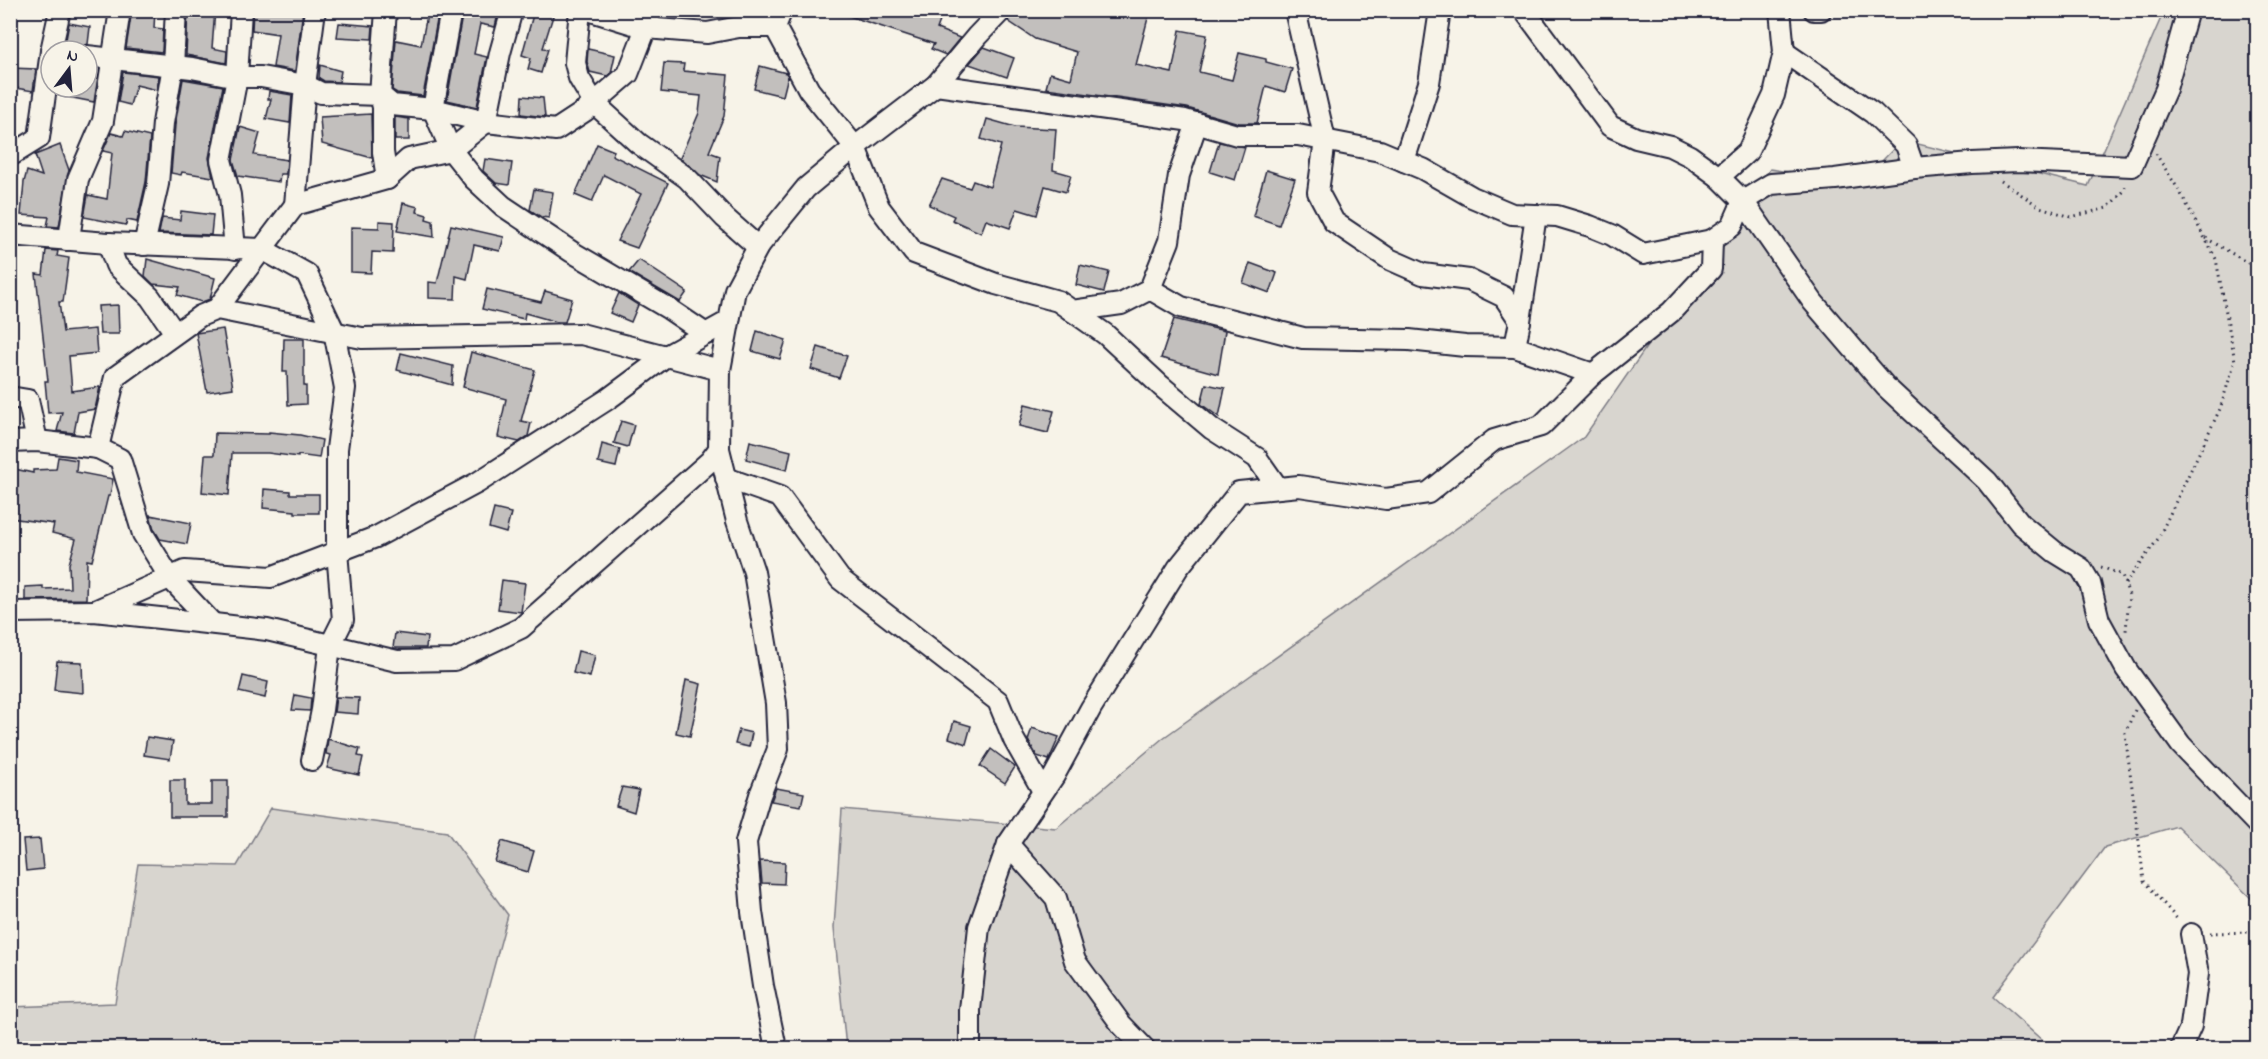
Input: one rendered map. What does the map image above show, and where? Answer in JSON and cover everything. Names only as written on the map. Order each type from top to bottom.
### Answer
[{"type":"street","points":[[54,39],[60,10]]},
{"type":"street","points":[[67,240],[78,179],[103,121],[120,10]]},
{"type":"street","points":[[144,245],[158,184],[163,123],[173,66],[176,10]]},
{"type":"street","points":[[235,249],[230,195],[221,160],[237,77],[241,10]]},
{"type":"street","points":[[98,448],[115,377],[200,316],[217,309],[296,205],[305,85],[315,10]]},
{"type":"street","points":[[386,10],[380,95],[383,107],[383,152],[387,179]]},
{"type":"street","points":[[451,10],[433,109],[451,150],[474,179],[503,206],[572,252],[669,309],[706,334]]},
{"type":"street","points":[[296,205],[387,179],[409,159],[451,150],[486,122],[500,53],[512,10]]},
{"type":"street","points":[[580,10],[575,63],[579,78],[594,104],[638,143],[687,178],[725,218],[758,247]]},
{"type":"street","points":[[588,10],[648,19],[707,33],[778,19],[810,90],[855,147],[879,207],[914,253],[996,284],[1058,301],[1105,334],[1212,429],[1257,458],[1278,488]]},
{"type":"street","points":[[1295,10],[1325,140],[1318,192],[1334,222],[1389,259],[1424,274],[1468,280],[1504,297],[1520,321]]},
{"type":"street","points":[[1404,161],[1429,83],[1440,10]]},
{"type":"street","points":[[1524,10],[1610,126],[1636,138],[1670,146],[1719,177],[1743,201],[1813,302],[1886,387],[1987,481],[2021,524],[2055,552],[2081,568],[2090,583],[2099,620],[2126,669],[2181,745],[2258,825]]},
{"type":"street","points":[[1719,177],[1748,151],[1774,95],[1784,52],[1780,10]]},
{"type":"street","points":[[1814,10],[1821,10]]},
{"type":"street","points":[[936,85],[1131,111],[1197,123],[1237,135],[1299,135],[1380,151],[1423,169],[1472,196],[1512,214],[1557,216],[1590,226],[1612,235],[1643,255],[1712,240],[1732,226],[1743,201],[1771,184],[1972,163],[2018,161],[2132,166],[2166,89],[2188,10]]},
{"type":"street","points":[[776,1048],[763,986],[752,912],[746,842],[760,795],[778,749],[776,703],[754,572],[737,521],[719,449],[720,370],[735,290],[758,247],[806,188],[936,85],[1000,11]]},
{"type":"street","points":[[99,57],[173,66],[237,77],[261,77],[305,85],[321,93],[380,95],[392,105],[433,109],[486,122],[555,130],[594,104],[628,74],[648,19]]},
{"type":"street","points":[[1784,52],[1873,113],[1906,145],[1914,168]]},
{"type":"street","points":[[10,156],[39,138],[44,99]]},
{"type":"street","points":[[1072,311],[1121,304],[1150,289],[1169,241],[1179,175],[1197,123]]},
{"type":"street","points":[[1515,347],[1536,215]]},
{"type":"street","points":[[10,235],[108,243],[262,249],[307,274],[334,331],[345,388],[337,449],[337,552],[343,620],[330,646],[322,710],[312,760]]},
{"type":"street","points":[[970,1048],[970,1010],[979,927],[1008,844],[1043,791],[1091,708],[1178,568],[1239,492],[1299,486],[1386,499],[1428,493],[1494,441],[1541,426],[1593,374],[1671,312],[1711,268],[1712,240]]},
{"type":"street","points":[[108,243],[116,265],[150,297],[175,333]]},
{"type":"street","points":[[1150,289],[1181,307],[1303,338],[1409,340],[1465,346],[1515,347],[1593,374]]},
{"type":"street","points":[[217,309],[362,338],[581,334],[720,370]]},
{"type":"street","points":[[94,611],[185,571],[271,577],[376,537],[477,483],[608,399],[666,356],[729,321]]},
{"type":"street","points":[[10,397],[28,400],[37,441]]},
{"type":"street","points":[[10,442],[37,441],[98,448],[120,459],[143,534],[170,578],[212,623]]},
{"type":"street","points":[[10,612],[94,611],[212,623],[267,630],[397,661],[454,660],[521,628],[710,460],[719,449]]},
{"type":"street","points":[[726,478],[780,497],[840,579],[998,700],[1014,740],[1043,791]]},
{"type":"street","points":[[1008,844],[1056,898],[1075,961],[1121,1024],[1144,1048]]},
{"type":"street","points":[[2181,1048],[2191,1026],[2198,974],[2191,934]]},
{"type":"path","points":[[2125,584],[2158,540],[2220,409],[2235,361],[2216,258],[2180,192],[2145,136]]},
{"type":"path","points":[[1972,163],[2040,207],[2071,217],[2107,208],[2124,191],[2132,166]]},
{"type":"path","points":[[2204,237],[2258,269]]},
{"type":"path","points":[[2081,568],[2103,567],[2122,575],[2129,595],[2126,635]]},
{"type":"path","points":[[2143,692],[2125,733],[2144,882],[2191,934],[2252,932],[2258,928]]},
{"type":"shaded area","points":[[2164,11],[2257,11],[2257,904],[2177,826],[2105,847],[1993,997],[2051,1048],[846,1048],[834,928],[842,809],[1056,828],[1163,738],[1584,437],[1770,169],[1861,183],[1902,140],[2088,186]]},
{"type":"shaded area","points":[[271,808],[447,832],[508,915],[472,1048],[11,1048],[11,1007],[115,1003],[138,864],[237,866]]},
{"type":"building","points":[[132,10],[155,10],[154,28],[163,29],[162,52],[126,48]]},
{"type":"building","points":[[188,10],[215,10],[212,48],[227,51],[226,63],[186,55]]},
{"type":"building","points":[[253,10],[303,10],[295,71],[273,67],[278,34],[252,30]]},
{"type":"building","points":[[428,10],[439,10],[423,96],[397,93],[392,90],[396,40],[421,45]]},
{"type":"building","points":[[463,10],[499,10],[495,27],[480,24],[474,54],[487,57],[477,107],[447,100]]},
{"type":"building","points":[[841,10],[944,10],[937,29],[960,38],[946,55],[931,49],[934,44],[840,13]]},
{"type":"building","points":[[1014,10],[1150,10],[1136,65],[1172,73],[1180,30],[1207,35],[1199,72],[1232,80],[1239,53],[1266,59],[1266,62],[1292,69],[1285,92],[1266,86],[1257,123],[1239,123],[1187,108],[1046,88],[1050,73],[1071,79],[1077,52],[1035,39],[1008,21]]},
{"type":"building","points":[[534,11],[553,16],[543,48],[548,49],[541,73],[528,69],[531,58],[522,55]]},
{"type":"building","points":[[69,23],[90,27],[89,39],[66,39]]},
{"type":"building","points":[[339,23],[373,26],[372,39],[337,37]]},
{"type":"building","points":[[984,47],[1014,58],[1007,77],[969,64]]},
{"type":"building","points":[[588,49],[615,55],[611,73],[607,76],[590,72],[587,62]]},
{"type":"building","points":[[664,63],[684,64],[683,71],[728,75],[724,116],[709,152],[720,156],[717,182],[700,175],[680,158],[699,113],[701,96],[661,92]]},
{"type":"building","points":[[320,65],[341,71],[339,82],[324,81],[319,78]]},
{"type":"building","points":[[760,66],[786,73],[788,76],[783,96],[754,89]]},
{"type":"building","points":[[10,68],[36,69],[33,91],[10,87]]},
{"type":"building","points":[[123,72],[159,76],[157,90],[136,85],[130,105],[118,102]]},
{"type":"building","points":[[183,79],[223,86],[209,158],[213,177],[182,172],[181,175],[171,173],[175,125]]},
{"type":"building","points":[[269,91],[292,95],[290,123],[266,119],[271,99],[268,99]]},
{"type":"building","points":[[522,96],[543,98],[545,117],[521,114]]},
{"type":"building","points":[[78,99],[94,99],[94,102]]},
{"type":"building","points":[[371,114],[372,158],[322,144],[320,117]]},
{"type":"building","points":[[395,117],[409,119],[409,140],[395,140]]},
{"type":"building","points":[[987,119],[1015,127],[1056,129],[1053,170],[1071,175],[1066,192],[1045,186],[1037,215],[1017,209],[1010,228],[986,220],[981,233],[952,220],[954,216],[929,205],[942,179],[970,188],[973,181],[990,187],[1001,145],[981,139]]},
{"type":"building","points":[[240,127],[260,133],[254,155],[287,160],[286,174],[280,174],[279,182],[238,176],[233,160]]},
{"type":"building","points":[[125,131],[150,137],[146,182],[137,222],[127,220],[126,225],[84,217],[88,195],[107,199],[112,153],[103,151],[111,133],[123,136]]},
{"type":"building","points":[[1219,142],[1245,147],[1235,180],[1210,172]]},
{"type":"building","points":[[597,144],[614,151],[612,155],[668,183],[637,248],[617,241],[641,194],[604,175],[592,202],[575,195]]},
{"type":"building","points":[[60,145],[69,170],[59,227],[47,226],[49,217],[21,215],[24,182],[27,171],[42,176],[35,155]]},
{"type":"building","points":[[485,159],[512,163],[509,185],[496,183],[483,171]]},
{"type":"building","points":[[1266,170],[1295,179],[1279,225],[1253,216]]},
{"type":"building","points":[[534,189],[553,192],[549,218],[541,217],[530,210]]},
{"type":"building","points":[[403,203],[418,207],[417,212],[427,215],[426,219],[433,221],[434,237],[397,231]]},
{"type":"building","points":[[181,211],[213,215],[211,235],[159,233],[162,218],[180,220]]},
{"type":"building","points":[[379,221],[394,222],[393,253],[372,252],[371,273],[351,272],[351,227],[379,228]]},
{"type":"building","points":[[451,225],[504,237],[500,251],[474,245],[467,279],[456,276],[455,299],[429,298],[429,282],[437,283]]},
{"type":"building","points":[[46,250],[58,251],[57,256],[69,258],[63,302],[59,302],[63,332],[95,329],[97,353],[69,356],[72,391],[100,387],[95,409],[78,412],[74,433],[57,431],[62,412],[48,413],[45,381],[48,381],[36,274],[43,275]]},
{"type":"building","points":[[147,259],[215,278],[210,299],[202,302],[177,295],[180,287],[153,284],[145,276]]},
{"type":"building","points":[[639,260],[687,292],[680,302],[629,272]]},
{"type":"building","points":[[1250,263],[1277,273],[1270,293],[1243,283]]},
{"type":"building","points":[[1080,265],[1109,272],[1104,292],[1076,285]]},
{"type":"building","points":[[487,289],[541,302],[545,291],[572,299],[565,322],[525,313],[524,319],[482,309]]},
{"type":"building","points":[[619,293],[638,305],[631,322],[610,313]]},
{"type":"building","points":[[118,305],[119,334],[100,334],[98,306]]},
{"type":"building","points":[[1174,319],[1225,331],[1218,374],[1161,358]]},
{"type":"building","points":[[223,329],[233,388],[207,392],[196,333]]},
{"type":"building","points":[[757,331],[786,340],[780,359],[752,351]]},
{"type":"building","points":[[284,339],[304,339],[306,404],[288,405],[287,372],[283,372]]},
{"type":"building","points":[[818,347],[847,356],[839,378],[811,369]]},
{"type":"building","points":[[471,352],[535,370],[521,421],[531,423],[528,436],[519,442],[498,437],[506,399],[463,387]]},
{"type":"building","points":[[401,353],[453,366],[452,385],[397,370]]},
{"type":"building","points":[[1206,384],[1225,388],[1219,417],[1201,404]]},
{"type":"building","points":[[1025,404],[1054,411],[1048,433],[1019,426]]},
{"type":"building","points":[[621,421],[634,425],[628,447],[614,443]]},
{"type":"building","points":[[269,432],[322,440],[319,458],[268,453],[232,453],[229,495],[202,492],[205,455],[214,455],[215,433],[269,434]]},
{"type":"building","points":[[750,441],[791,451],[787,470],[746,459]]},
{"type":"building","points":[[602,444],[620,449],[616,467],[598,463]]},
{"type":"building","points":[[58,457],[77,460],[76,472],[113,479],[110,496],[108,496],[92,561],[87,560],[86,599],[25,600],[25,587],[70,588],[69,564],[76,539],[52,533],[54,524],[10,518],[10,468],[33,473],[33,470],[56,469]]},
{"type":"building","points":[[264,489],[290,491],[290,494],[319,494],[319,513],[295,513],[295,511],[263,508]]},
{"type":"building","points":[[494,509],[511,513],[506,533],[489,528]]},
{"type":"building","points":[[150,515],[191,523],[187,544],[160,539]]},
{"type":"building","points":[[502,580],[525,583],[521,612],[498,609]]},
{"type":"building","points":[[395,633],[427,637],[426,648],[393,648]]},
{"type":"building","points":[[578,651],[595,655],[590,677],[573,673]]},
{"type":"building","points":[[57,661],[82,662],[83,693],[54,690]]},
{"type":"building","points":[[243,676],[268,682],[265,698],[239,692]]},
{"type":"building","points":[[686,680],[701,684],[690,736],[676,733]]},
{"type":"building","points":[[295,695],[311,698],[310,711],[292,710]]},
{"type":"building","points":[[336,697],[359,698],[358,714],[334,712]]},
{"type":"building","points":[[954,721],[971,726],[966,744],[949,738]]},
{"type":"building","points":[[1032,728],[1059,737],[1049,760],[1037,756],[1028,740]]},
{"type":"building","points":[[739,730],[752,733],[749,747],[735,744]]},
{"type":"building","points":[[147,737],[173,741],[170,759],[144,755]]},
{"type":"building","points":[[328,739],[360,749],[358,756],[363,757],[359,775],[327,768],[331,755],[326,754]]},
{"type":"building","points":[[991,749],[1015,767],[1005,783],[980,766]]},
{"type":"building","points":[[170,780],[185,780],[185,804],[212,804],[212,781],[228,781],[228,817],[170,817]]},
{"type":"building","points":[[622,787],[639,790],[634,812],[616,806]]},
{"type":"building","points":[[776,788],[804,793],[801,806],[771,801]]},
{"type":"building","points":[[40,839],[43,869],[26,871],[23,840]]},
{"type":"building","points":[[502,841],[534,851],[528,872],[495,862]]},
{"type":"building","points":[[760,861],[785,862],[784,884],[762,883]]}]
